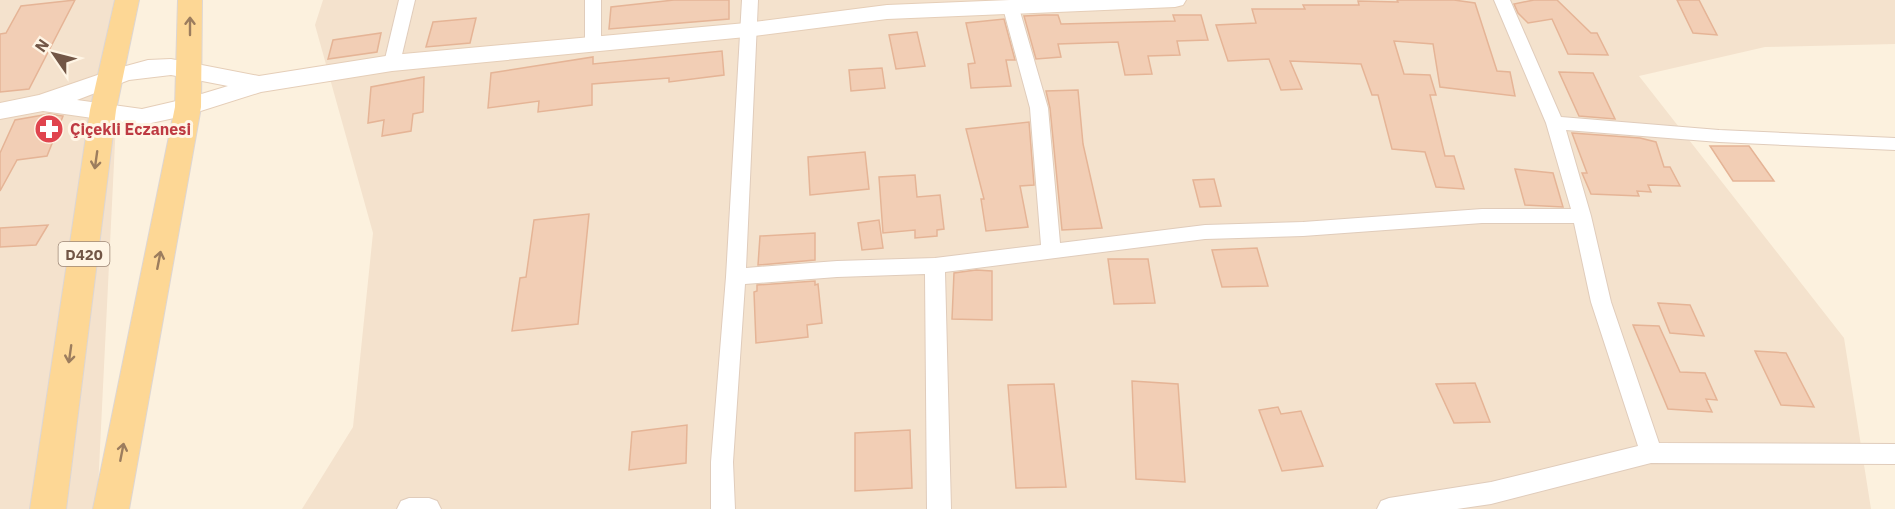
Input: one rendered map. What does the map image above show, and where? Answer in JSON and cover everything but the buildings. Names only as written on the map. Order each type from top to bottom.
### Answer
[{"type":"main road","name":"D420","points":[[48,509],[103,110],[128,0]]},
{"type":"main road","points":[[111,509],[188,107],[190,0]]},
{"type":"main road","points":[[43,103],[142,117],[188,107],[259,84],[392,63],[593,42],[747,30],[933,5],[1011,8],[1174,0]]},
{"type":"main road","points":[[0,111],[43,103],[148,68],[171,67],[259,84]]},
{"type":"street","points":[[392,63],[407,0]]},
{"type":"street","points":[[593,0],[593,42]]},
{"type":"street","points":[[723,509],[722,462],[736,277],[750,0]]},
{"type":"street","points":[[1502,0],[1555,123],[1582,216],[1601,302],[1651,453]]},
{"type":"street","points":[[1011,8],[1039,108],[1051,253]]},
{"type":"street","points":[[1555,123],[1719,136],[1895,144]]},
{"type":"street","points":[[736,277],[837,269],[935,266],[1205,232],[1303,230],[1482,216],[1582,216]]},
{"type":"street","points":[[935,266],[939,509]]},
{"type":"street","points":[[1389,509],[1494,501],[1651,453],[1895,454]]},
{"type":"street","points":[[409,509],[429,509]]},
{"type":"shaded area","points":[[0,0],[122,0],[97,509],[0,509]]},
{"type":"shaded area","points":[[323,0],[1895,0],[1895,44],[1765,47],[1639,76],[1844,338],[1871,509],[302,509],[353,427],[373,233],[315,25]]},
{"type":"place","name":"Çiçekli Eczanesi","points":[[49,129]]}]
